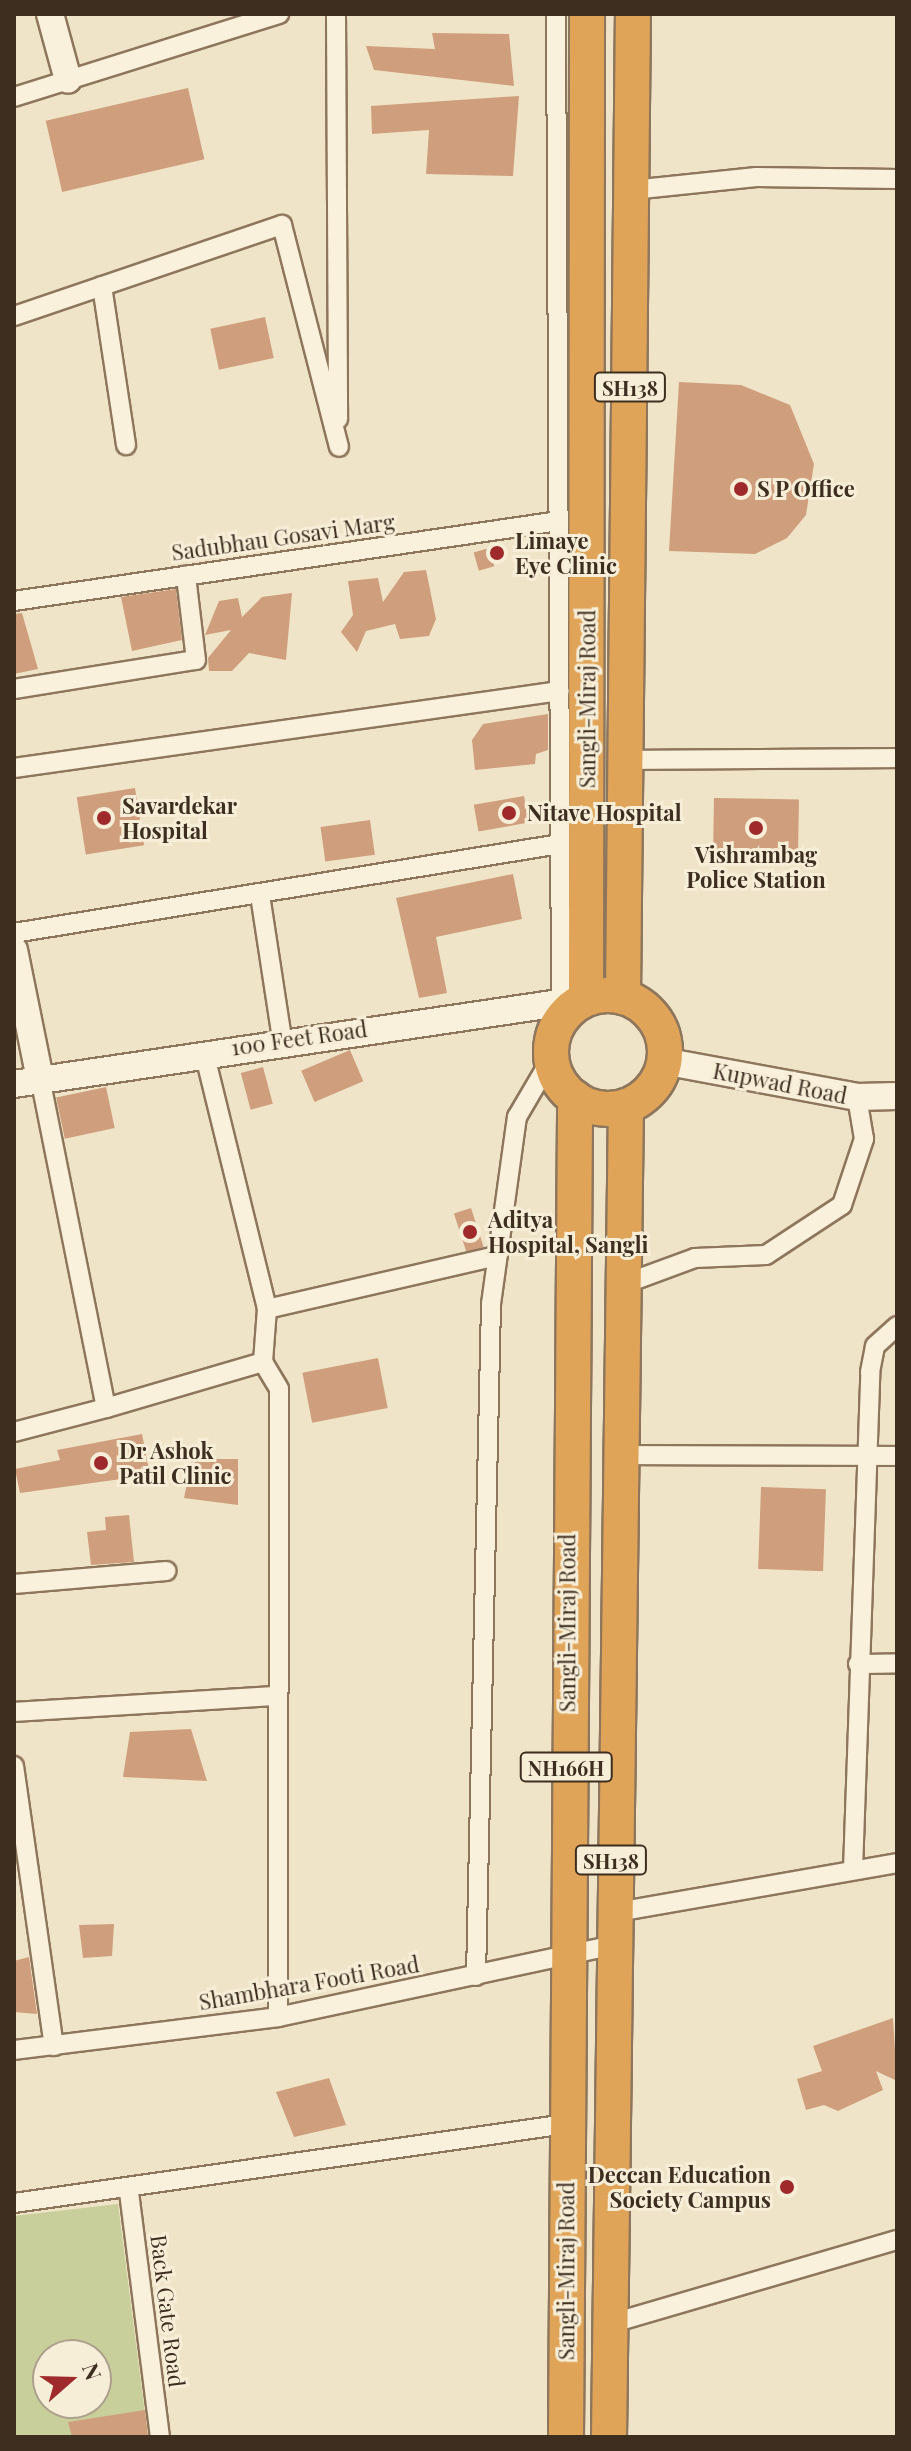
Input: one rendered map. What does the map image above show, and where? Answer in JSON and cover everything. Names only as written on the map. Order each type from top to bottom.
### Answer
[{"type":"highway","name":"Sangli-Miraj Road","points":[[573,1001],[587,14]]},
{"type":"highway","name":"Sangli-Miraj Road","points":[[623,997],[633,14]]},
{"type":"highway","points":[[623,997],[654,1018],[663,1061],[651,1090],[626,1106],[600,1109],[575,1098],[551,1059],[559,1023],[573,1001],[623,997]]},
{"type":"highway","name":"Sangli-Miraj Road","points":[[566,2437],[566,1956],[575,1098]]},
{"type":"highway","name":"Sangli-Miraj Road","points":[[609,2437],[610,1930],[618,1455],[627,1283],[626,1106]]},
{"type":"main road","points":[[50,14],[68,80]]},
{"type":"main road","points":[[14,950],[27,1081]]},
{"type":"main road","name":"100 Feet Road","points":[[27,1081],[282,1039],[573,1001]]},
{"type":"main road","name":"Kupwad Road","points":[[663,1061],[857,1097],[897,1096]]},
{"type":"street","points":[[14,97],[279,14]]},
{"type":"street","points":[[14,314],[282,225],[339,447],[336,14]]},
{"type":"street","points":[[556,14],[560,844],[573,1001]]},
{"type":"street","points":[[632,190],[756,177],[897,179]]},
{"type":"street","points":[[102,286],[126,445]]},
{"type":"street","name":"Sadubhau Gosavi Marg","points":[[14,601],[559,521]]},
{"type":"street","points":[[14,689],[196,660],[186,576]]},
{"type":"street","points":[[14,768],[560,691]]},
{"type":"street","points":[[626,760],[897,758]]},
{"type":"street","points":[[14,933],[560,844]]},
{"type":"street","points":[[260,895],[282,1039]]},
{"type":"street","points":[[204,1052],[267,1309],[263,1362],[279,1389],[278,2017]]},
{"type":"street","points":[[476,1976],[482,1578],[497,1256],[517,1117],[551,1059]]},
{"type":"street","points":[[27,1081],[106,1408]]},
{"type":"street","points":[[627,1283],[695,1258],[766,1255],[842,1205],[864,1139],[857,1097]]},
{"type":"street","points":[[267,1309],[497,1256]]},
{"type":"street","points":[[853,1870],[864,1456],[875,1346],[897,1326]]},
{"type":"street","points":[[14,1432],[263,1362]]},
{"type":"street","points":[[618,1455],[897,1456]]},
{"type":"street","points":[[14,1584],[166,1571]]},
{"type":"street","points":[[858,1664],[897,1663]]},
{"type":"street","points":[[14,1712],[278,1696]]},
{"type":"street","points":[[14,1766],[54,2046]]},
{"type":"street","name":"Shambhara Footi Road","points":[[14,2050],[278,2017],[476,1976],[566,1956],[610,1930],[853,1870],[897,1863]]},
{"type":"street","points":[[14,2203],[129,2192],[566,2124]]},
{"type":"street","name":"Back Gate Road","points":[[129,2192],[160,2437]]},
{"type":"street","points":[[609,2324],[897,2240]]},
{"type":"green space","points":[[118,2204],[148,2437],[14,2437],[14,2216]]},
{"type":"building","points":[[432,33],[509,34],[514,86],[374,70],[366,46],[435,49]]},
{"type":"building","points":[[188,88],[204,159],[62,192],[46,121]]},
{"type":"building","points":[[519,96],[513,176],[426,174],[429,130],[372,134],[371,106]]},
{"type":"building","points":[[265,317],[274,358],[219,370],[210,329]]},
{"type":"building","name":"S P Office","points":[[679,382],[741,385],[790,405],[814,464],[806,515],[787,538],[755,554],[669,551]]},
{"type":"building","points":[[489,548],[494,566],[479,571],[474,552]]},
{"type":"building","points":[[426,570],[436,619],[429,636],[400,639],[395,624],[366,631],[357,652],[341,632],[353,615],[348,581],[378,578],[383,602],[404,572]]},
{"type":"building","points":[[176,589],[182,640],[132,651],[121,597]]},
{"type":"building","points":[[292,593],[286,660],[249,653],[232,671],[209,671],[208,658],[231,630],[205,635],[219,601],[238,598],[242,617],[262,597]]},
{"type":"building","points":[[22,613],[38,669],[14,674],[14,614]]},
{"type":"building","points":[[548,714],[548,750],[536,754],[535,764],[475,770],[472,740],[483,724]]},
{"type":"building","points":[[135,788],[144,845],[86,855],[77,797]]},
{"type":"building","points":[[524,796],[529,823],[478,831],[474,805]]},
{"type":"building","name":"Vishrambag Police Station","points":[[714,798],[799,799],[798,857],[713,856]]},
{"type":"building","points":[[370,820],[375,855],[325,862],[320,827]]},
{"type":"building","points":[[513,874],[522,919],[436,937],[447,993],[419,998],[396,898]]},
{"type":"building","points":[[350,1050],[363,1081],[314,1102],[301,1071]]},
{"type":"building","points":[[263,1067],[273,1104],[251,1110],[241,1073]]},
{"type":"building","points":[[106,1087],[115,1128],[65,1139],[56,1098]]},
{"type":"building","points":[[471,1208],[484,1247],[467,1253],[454,1214]]},
{"type":"building","points":[[378,1358],[388,1408],[312,1423],[302,1373]]},
{"type":"building","points":[[142,1434],[150,1475],[20,1493],[15,1469],[60,1460],[57,1450]]},
{"type":"building","points":[[192,1459],[238,1459],[238,1505],[184,1498]]},
{"type":"building","points":[[761,1487],[826,1489],[823,1571],[758,1569]]},
{"type":"building","points":[[129,1515],[134,1562],[91,1565],[87,1532],[106,1530],[105,1517]]},
{"type":"building","points":[[191,1729],[207,1781],[123,1777],[130,1732]]},
{"type":"building","points":[[114,1924],[112,1956],[83,1958],[79,1925]]},
{"type":"building","points":[[29,1957],[37,2014],[14,2012],[14,1961]]},
{"type":"building","points":[[893,2018],[897,2081],[876,2071],[883,2090],[838,2111],[824,2105],[806,2110],[797,2079],[822,2071],[813,2046]]},
{"type":"building","points":[[329,2078],[346,2125],[294,2137],[276,2092]]},
{"type":"building","points":[[145,2410],[148,2437],[72,2437],[68,2422],[112,2419],[112,2415]]},
{"type":"place","name":"S P Office","points":[[741,489]]},
{"type":"place","name":"Limaye Eye Clinic","points":[[497,553]]},
{"type":"place","name":"Nitave Hospital","points":[[509,813]]},
{"type":"place","name":"Savardekar Hospital","points":[[104,818]]},
{"type":"place","name":"Vishrambag Police Station","points":[[756,828]]},
{"type":"place","name":"Aditya Hospital, Sangli","points":[[470,1232]]},
{"type":"place","name":"Dr Ashok Patil Clinic","points":[[101,1463]]},
{"type":"place","name":"Deccan Education Society Campus","points":[[787,2187]]}]
